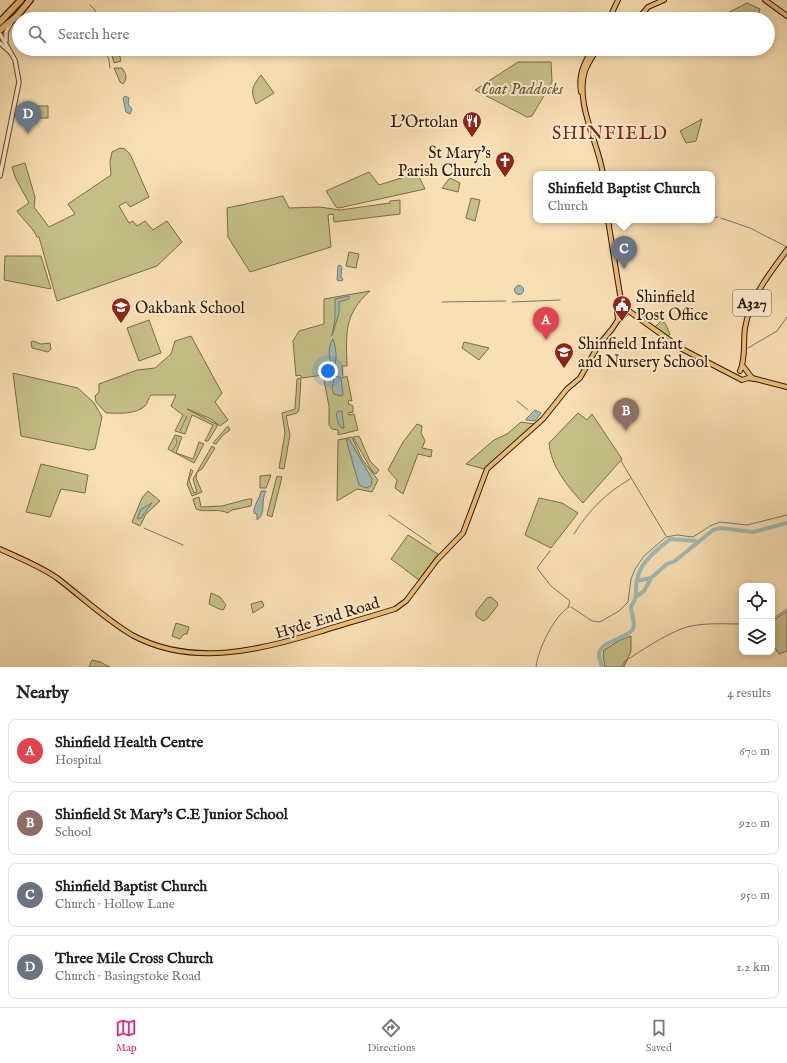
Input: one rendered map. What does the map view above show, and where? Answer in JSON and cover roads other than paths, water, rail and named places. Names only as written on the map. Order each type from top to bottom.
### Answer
[{"type":"highway","points":[[0,22],[21,0]]},
{"type":"highway","points":[[21,12],[30,0]]},
{"type":"highway","points":[[0,30],[12,21]]},
{"type":"main road","points":[[612,12],[618,0]]},
{"type":"main road","points":[[648,0],[648,7]]},
{"type":"main road","points":[[644,12],[648,7],[664,0]]},
{"type":"main road","points":[[765,0],[787,16]]},
{"type":"main road","points":[[588,56],[583,67],[580,86],[601,171]]},
{"type":"main road","points":[[583,67],[592,56]]},
{"type":"main road","points":[[608,223],[623,312]]},
{"type":"main road","name":"A327","points":[[746,379],[743,372],[745,329],[751,308],[764,283],[787,250]]},
{"type":"main road","points":[[621,301],[617,311],[634,315],[682,349],[742,380],[755,379],[787,387]]},
{"type":"main road","points":[[619,307],[623,312]]},
{"type":"main road","name":"Hyde End Road","points":[[0,549],[54,576],[125,631],[145,642],[162,648],[193,655],[219,655],[247,651],[287,642],[394,609],[402,605],[437,560],[463,533],[487,470],[540,423],[584,371],[598,346],[623,312]]},
{"type":"main road","points":[[732,374],[743,372],[755,379]]},
{"type":"main road","name":"A327","points":[[738,378],[743,372]]},
{"type":"street","points":[[6,42],[7,30],[12,23]]},
{"type":"street","points":[[0,34],[11,52]]},
{"type":"street","points":[[0,43],[11,52]]},
{"type":"street","points":[[0,176],[18,85],[18,71],[12,56]]},
{"type":"water","points":[[125,96],[129,98],[128,104],[132,109],[130,114],[126,112],[123,98]]},
{"type":"water","points":[[340,265],[342,267],[341,276],[343,280],[341,281],[337,280],[338,266]]},
{"type":"water","points":[[517,286],[521,286],[523,290],[521,294],[517,294],[515,292],[515,288]]},
{"type":"water","points":[[349,296],[349,299],[339,302],[339,313],[332,336],[335,318],[335,299]]},
{"type":"water","points":[[333,339],[336,362],[333,368],[329,354]]},
{"type":"water","points":[[337,376],[341,378],[343,395],[341,396],[334,394],[332,389],[334,378]]},
{"type":"water","points":[[535,410],[541,413],[535,421],[526,420],[526,419]]},
{"type":"water","points":[[342,411],[344,428],[342,428],[338,423],[336,413]]},
{"type":"water","points":[[346,439],[349,439],[372,479],[371,486],[366,488],[359,485]]},
{"type":"water","points":[[261,491],[266,491],[263,499],[262,514],[257,520],[257,514],[254,513],[254,510]]},
{"type":"water","points":[[152,503],[141,518],[137,519],[141,509]]},
{"type":"waterway","points":[[90,5],[95,12]]},
{"type":"waterway","points":[[107,56],[110,68]]},
{"type":"waterway","points":[[721,218],[750,228],[787,247]]},
{"type":"waterway","points":[[512,302],[560,300]]},
{"type":"waterway","points":[[442,302],[506,301]]},
{"type":"waterway","points":[[748,348],[777,331],[787,317]]},
{"type":"waterway","points":[[517,401],[528,410]]},
{"type":"waterway","points":[[180,431],[187,416]]},
{"type":"waterway","points":[[172,451],[177,443],[176,438]]},
{"type":"waterway","points":[[621,461],[666,536]]},
{"type":"waterway","points":[[574,534],[586,517],[606,496],[630,479]]},
{"type":"waterway","points":[[389,515],[431,544]]},
{"type":"waterway","points":[[571,607],[592,621],[600,622],[619,611],[628,602],[631,579],[635,569],[644,556],[666,537],[677,535],[693,537],[710,526],[720,522],[747,525],[787,515]]},
{"type":"waterway","points":[[637,596],[644,591],[651,578],[667,564],[675,561],[713,530],[721,528],[753,532],[787,523]]},
{"type":"waterway","points":[[144,528],[183,545]]},
{"type":"waterway","points":[[602,667],[599,655],[603,646],[625,635],[633,629],[634,624],[631,607],[636,596],[636,584],[639,574],[645,562],[654,552],[670,539],[696,541]]},
{"type":"waterway","points":[[550,551],[537,568],[551,586],[570,601],[568,607]]},
{"type":"waterway","points":[[637,581],[651,578]]},
{"type":"waterway","points":[[536,667],[543,642],[552,625],[563,611],[569,607]]},
{"type":"waterway","points":[[775,617],[787,609]]},
{"type":"waterway","points":[[622,667],[625,661],[659,640],[681,629],[703,624],[739,624]]},
{"type":"place","name":"Three Mile Cross Church","points":[[28,134]]},
{"type":"place","name":"L'Ortolan","points":[[472,138]]},
{"type":"place","name":"St Mary's Parish Church","points":[[505,178]]},
{"type":"place","name":"Shinfield Baptist Church","points":[[624,269]]},
{"type":"place","name":"Shinfield Post Office","points":[[622,322]]},
{"type":"place","name":"Oakbank School","points":[[121,324]]},
{"type":"place","name":"Shinfield Health Centre","points":[[546,340]]},
{"type":"place","name":"Shinfield Infant and Nursery School","points":[[564,369]]},
{"type":"place","name":"Shinfield St Mary's C.E Junior School","points":[[626,431]]},
{"type":"district","name":"SHINFIELD","points":[[610,133]]},
{"type":"park label","name":"Coat Paddocks","points":[[522,88]]}]
